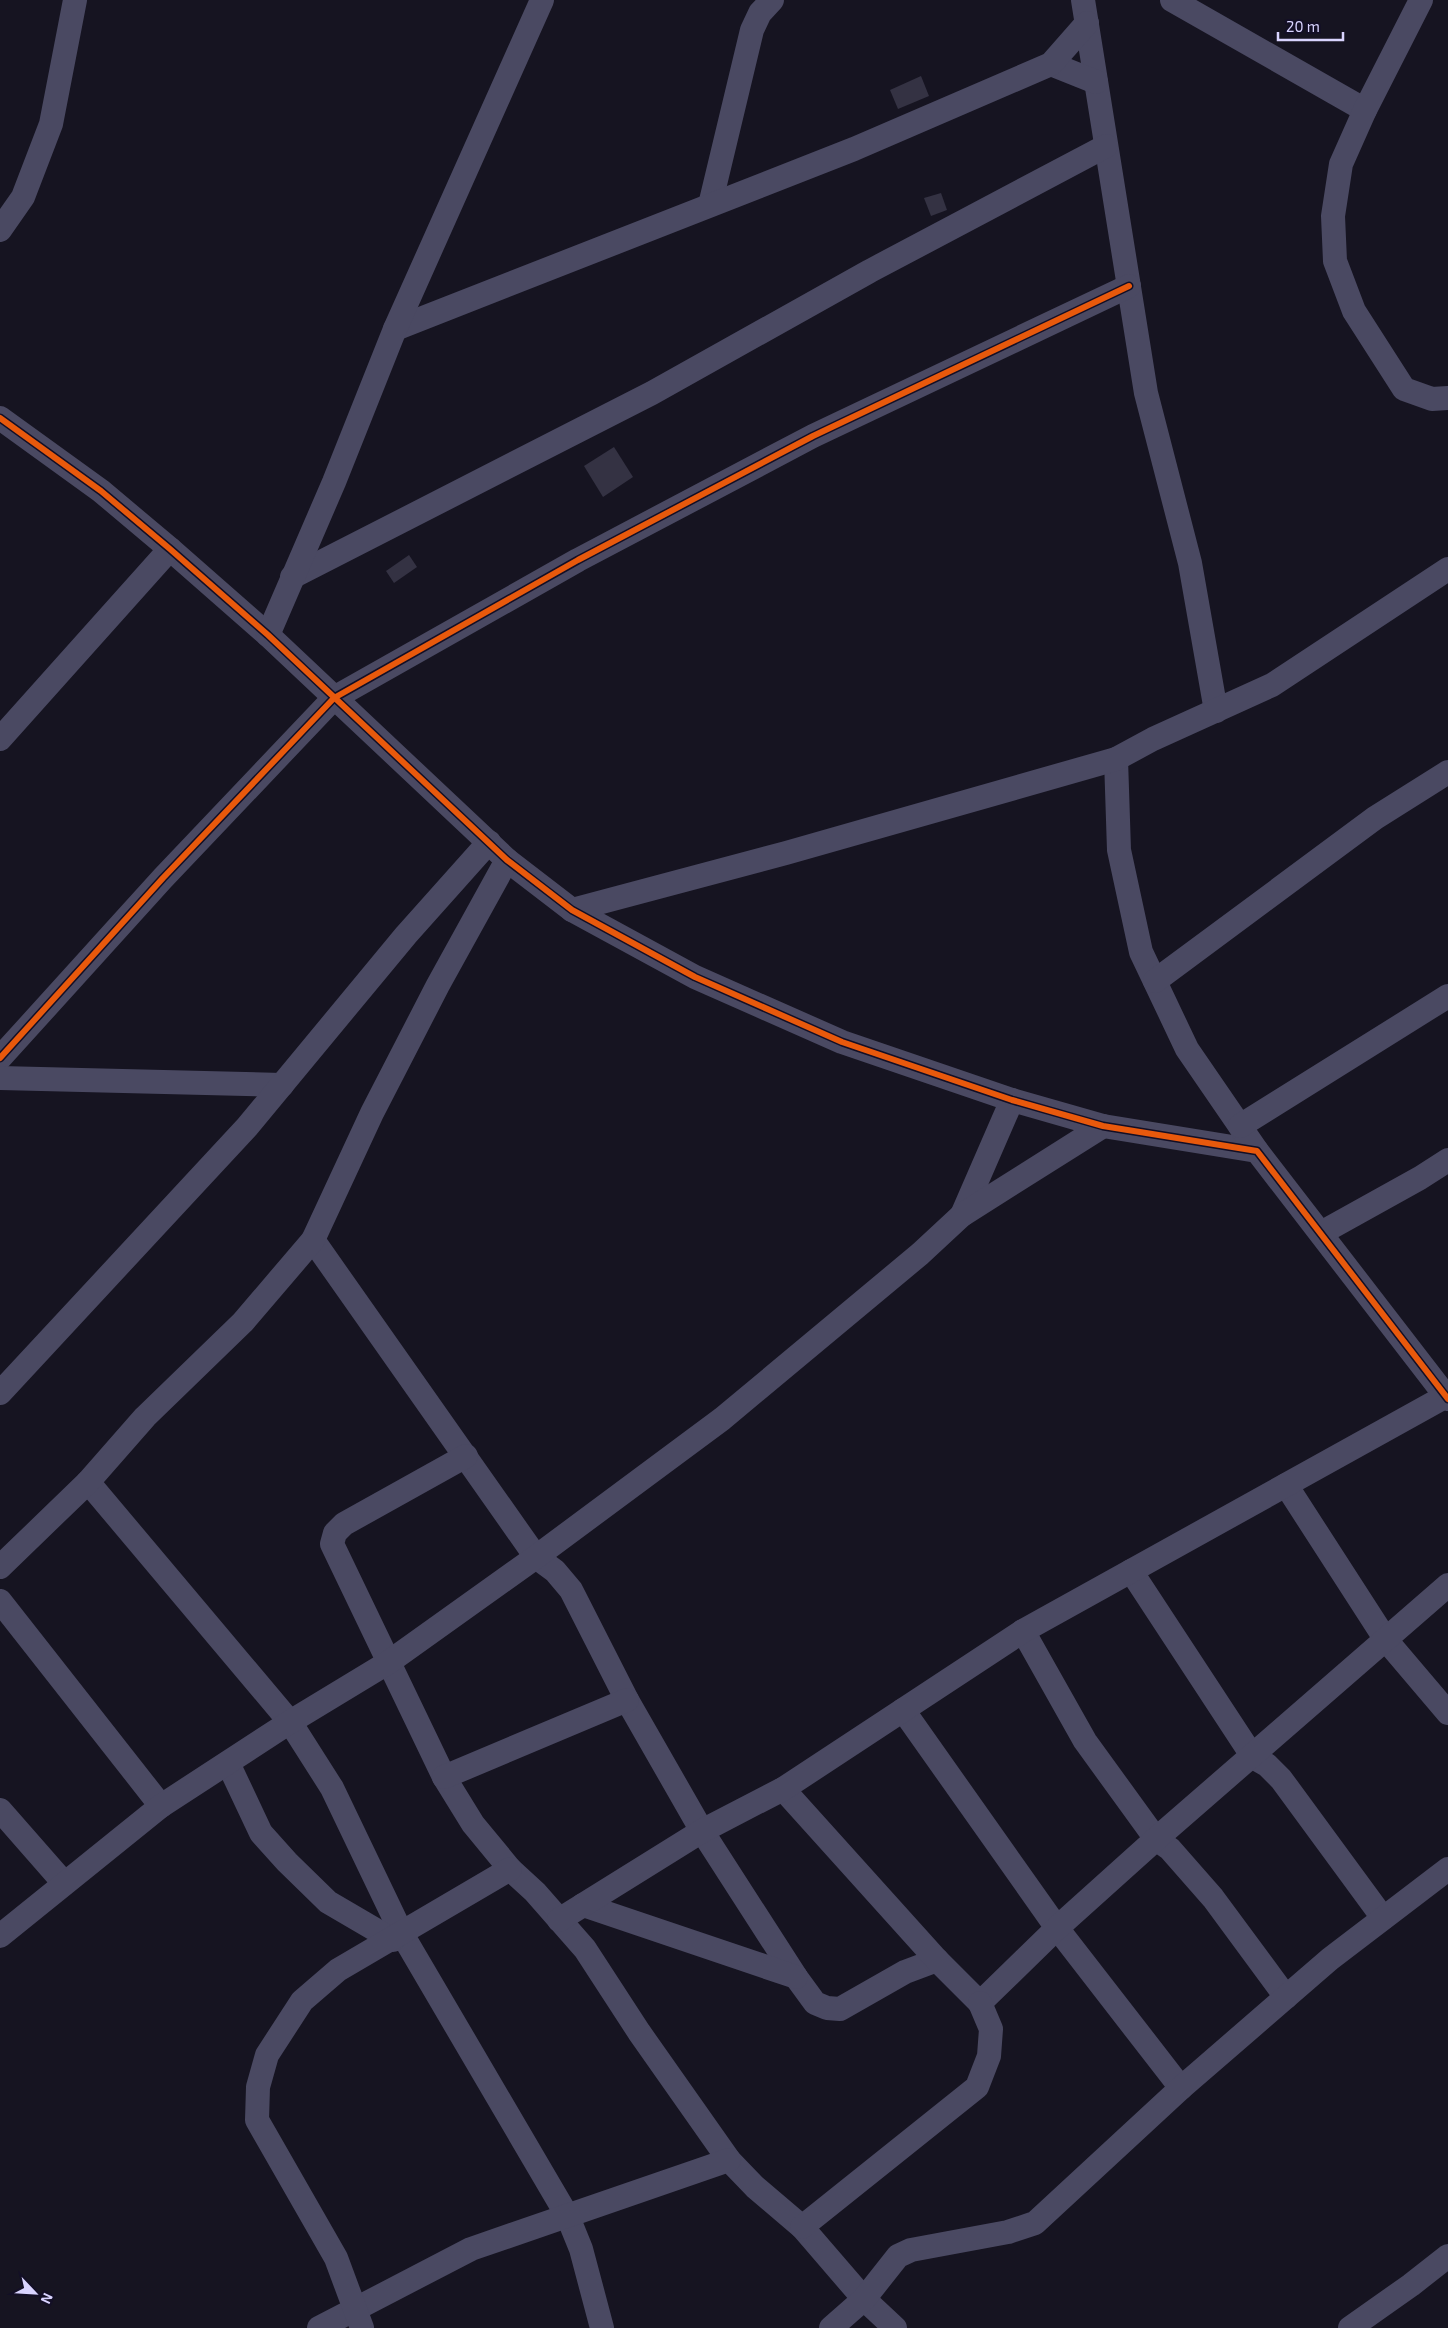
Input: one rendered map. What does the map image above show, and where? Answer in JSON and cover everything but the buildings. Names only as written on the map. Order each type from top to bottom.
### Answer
[{"type":"street","points":[[0,230],[23,197],[51,124],[75,0]]},
{"type":"street","points":[[268,635],[334,482],[395,329],[542,0]]},
{"type":"street","points":[[710,205],[752,30],[760,13],[772,0]]},
{"type":"street","points":[[1083,0],[1146,392],[1190,563],[1216,710]]},
{"type":"street","points":[[1172,0],[1365,110]]},
{"type":"street","points":[[1420,0],[1365,110],[1341,164],[1333,216],[1335,260],[1354,311],[1404,390],[1432,399],[1448,398]]},
{"type":"street","points":[[395,329],[854,148],[1051,64],[1087,23]]},
{"type":"street","points":[[1051,64],[1096,82]]},
{"type":"street","points":[[292,578],[652,393],[870,271],[1106,146]]},
{"type":"street","points":[[0,1058],[163,878],[334,698],[578,560],[804,441],[1129,286]]},
{"type":"street","points":[[0,418],[101,491],[170,549],[268,635],[507,860],[572,910],[695,977],[842,1042],[1012,1100],[1103,1126],[1257,1151]]},
{"type":"street","points":[[0,739],[170,549]]},
{"type":"street","points":[[572,910],[795,850],[1116,759],[1153,739],[1272,685],[1448,569]]},
{"type":"street","points":[[559,1920],[702,1831],[783,1789],[1024,1631],[1447,1396],[1257,1151],[1187,1049],[1141,952],[1119,850],[1116,759]]},
{"type":"street","points":[[1155,981],[1375,818],[1448,772]]},
{"type":"street","points":[[0,1392],[247,1127],[406,935],[489,842]]},
{"type":"street","points":[[0,1567],[88,1482],[145,1417],[243,1322],[313,1240],[376,1104],[438,985],[507,860]]},
{"type":"street","points":[[1240,1126],[1448,996]]},
{"type":"street","points":[[0,1078],[282,1086]]},
{"type":"street","points":[[962,1215],[1012,1100]]},
{"type":"street","points":[[0,1936],[161,1806],[290,1722],[389,1662],[536,1557],[722,1419],[920,1254],[962,1215],[1103,1126]]},
{"type":"street","points":[[1321,1234],[1448,1160]]},
{"type":"street","points":[[313,1240],[536,1557],[555,1572],[571,1590],[627,1700],[702,1831],[796,1977],[815,2003],[827,2008],[840,2009],[905,1972],[936,1960]]},
{"type":"street","points":[[466,1456],[344,1524],[335,1533],[332,1544],[444,1777],[473,1824],[510,1869],[535,1892],[585,1949],[639,2032],[729,2160],[754,2188],[802,2227],[864,2299],[895,2328]]},
{"type":"street","points":[[88,1482],[290,1722],[332,1788],[398,1937],[568,2217],[581,2249],[602,2328]]},
{"type":"street","points":[[1286,1485],[1386,1640],[1448,1713]]},
{"type":"street","points":[[1131,1571],[1253,1756],[1267,1765],[1281,1779],[1383,1918]]},
{"type":"street","points":[[980,2003],[1057,1928],[1156,1839],[1448,1585]]},
{"type":"street","points":[[0,1602],[161,1806]]},
{"type":"street","points":[[1024,1631],[1085,1741],[1156,1839],[1170,1849],[1213,1898],[1286,1997]]},
{"type":"street","points":[[444,1777],[627,1700]]},
{"type":"street","points":[[903,1710],[1057,1928],[1181,2088]]},
{"type":"street","points":[[228,1763],[261,1833],[287,1862],[328,1902],[398,1937]]},
{"type":"street","points":[[783,1789],[936,1960],[980,2003],[991,2029],[989,2056],[976,2087],[802,2227]]},
{"type":"street","points":[[0,1810],[64,1883]]},
{"type":"street","points":[[359,2318],[336,2258],[257,2120],[258,2087],[267,2055],[302,2001],[338,1970],[398,1937],[510,1869]]},
{"type":"street","points":[[831,2328],[864,2299],[898,2256],[911,2250],[1008,2232],[1035,2224],[1181,2088],[1330,1959],[1448,1869]]},
{"type":"street","points":[[583,1905],[796,1977]]},
{"type":"street","points":[[319,2328],[359,2318],[472,2249],[729,2160]]},
{"type":"street","points":[[1350,2328],[1448,2256]]},
{"type":"cycle path","points":[[0,1058],[163,878],[334,698],[578,560],[813,436],[1129,286]]},
{"type":"cycle path","points":[[0,418],[101,491],[170,549],[268,635],[507,860],[572,910],[695,977],[842,1042],[1012,1100],[1103,1126],[1257,1151],[1448,1399]]}]
